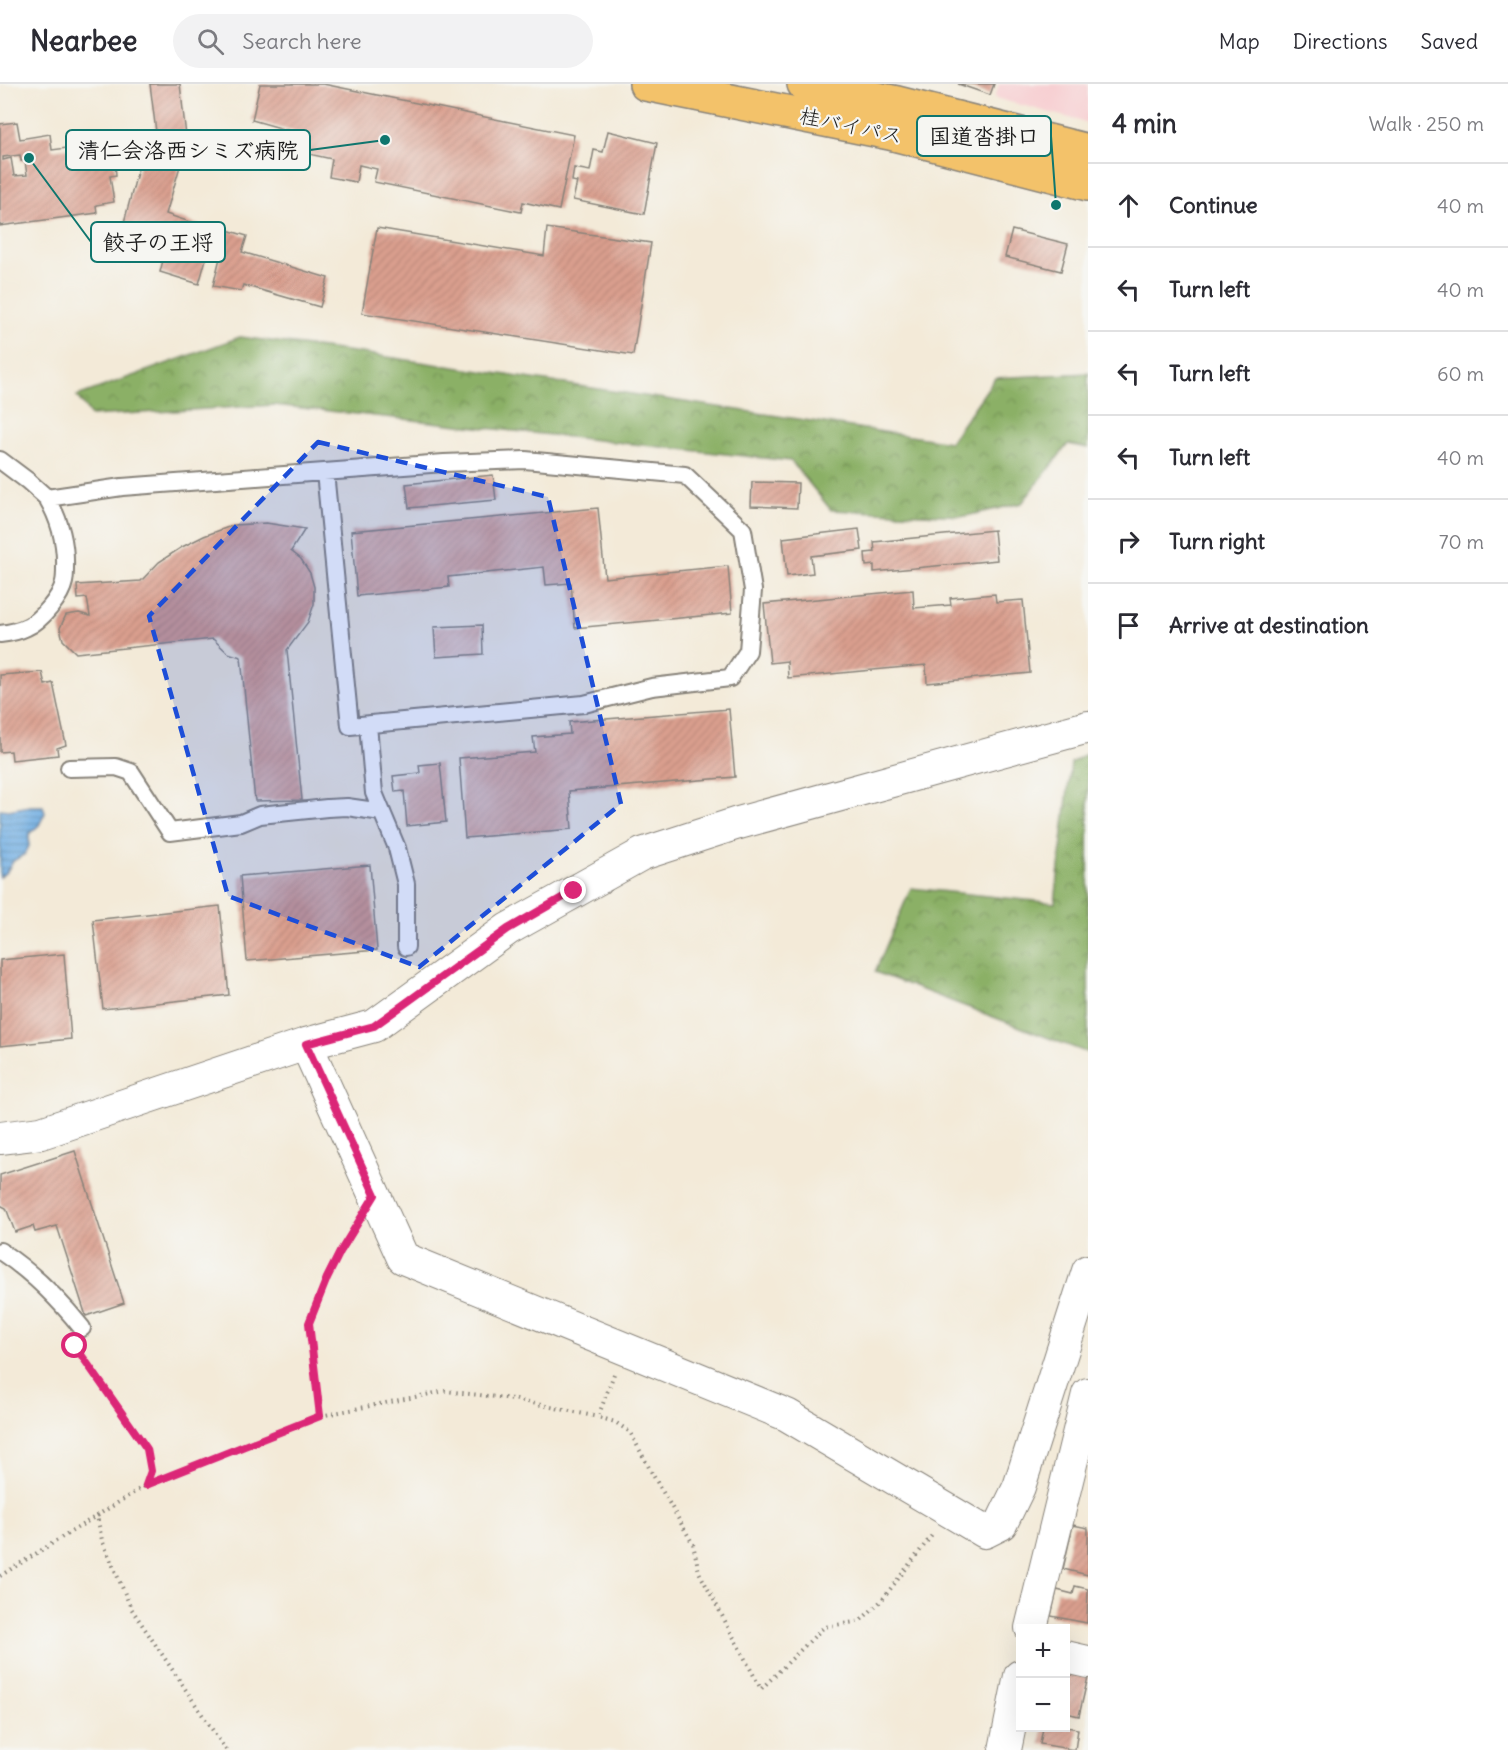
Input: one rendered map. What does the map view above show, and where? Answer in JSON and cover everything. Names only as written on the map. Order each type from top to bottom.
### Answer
[{"type":"highway","name":"桂バイパス","points":[[646,84],[890,133],[1088,183]]},
{"type":"highway","name":"桂バイパス","points":[[804,84],[897,103],[1088,151]]},
{"type":"street","points":[[0,1138],[41,1133],[306,1044],[374,1026],[508,929],[642,854],[735,824],[1088,727]]},
{"type":"street","points":[[306,1044],[403,1258],[787,1414],[985,1532],[1001,1524],[1019,1488],[1088,1271]]},
{"type":"street","points":[[1033,1624],[1075,1500],[1088,1394]]},
{"type":"street","points":[[1070,1658],[1088,1662]]},
{"type":"street","points":[[1005,1750],[1020,1678]]},
{"type":"lane","points":[[0,460],[47,498],[55,512],[65,546],[64,583],[46,612],[28,627],[0,634]]},
{"type":"lane","points":[[47,498],[122,487],[444,463],[525,460],[685,475],[743,530],[753,590],[748,651],[730,678],[652,687],[584,704],[350,726],[325,472]]},
{"type":"lane","points":[[368,725],[374,793],[398,848],[406,884],[406,947]]},
{"type":"lane","points":[[69,768],[116,767],[131,772],[170,832],[241,823],[260,815],[327,808],[347,807],[382,812]]},
{"type":"lane","points":[[0,1251],[22,1266],[62,1303],[82,1328]]},
{"type":"path","points":[[320,1416],[309,1323],[332,1269],[375,1195]]},
{"type":"path","points":[[82,1328],[75,1346],[147,1449],[151,1471],[146,1485]]},
{"type":"path","points":[[597,1417],[624,1348]]},
{"type":"path","points":[[0,1576],[146,1485],[320,1416],[445,1391],[513,1399],[615,1422],[630,1432],[693,1544],[699,1572],[761,1689],[824,1627],[860,1621],[881,1601],[949,1512]]},
{"type":"path","points":[[97,1516],[102,1540],[131,1608],[226,1750]]},
{"type":"highlighted area","points":[[318,442],[548,497],[621,804],[419,967],[228,896],[149,616]]},
{"type":"shaded area","points":[[999,84],[1088,84],[1088,123],[995,98]]},
{"type":"green space","points":[[240,337],[361,353],[950,442],[995,378],[1088,373],[1088,448],[1068,444],[1022,503],[966,516],[831,510],[791,461],[274,405],[91,416],[77,396]]},
{"type":"green space","points":[[1088,753],[1088,1053],[875,972],[911,888],[1055,903],[1071,763]]},
{"type":"water","points":[[43,806],[45,813],[39,825],[29,834],[29,846],[25,854],[13,861],[0,877],[0,809],[9,810]]},
{"type":"building","points":[[150,84],[180,84],[186,136],[157,140]]},
{"type":"building","points":[[260,84],[323,84],[574,135],[559,210],[523,202],[521,212],[374,182],[377,169],[359,165],[356,182],[329,177],[332,159],[295,151],[298,133],[252,120]]},
{"type":"building","points":[[958,84],[994,84],[990,95]]},
{"type":"building","points":[[17,122],[20,139],[50,134],[52,150],[113,142],[116,175],[110,176],[114,202],[96,205],[97,213],[0,226],[0,124]],"holes":[[[20,155],[21,161],[25,161],[27,175],[14,176],[11,158],[3,160],[3,157]]]},
{"type":"building","points":[[608,131],[657,143],[644,214],[573,200],[577,182],[572,181],[574,168],[590,171],[594,150],[603,152]]},
{"type":"building","points":[[144,146],[183,156],[166,214],[214,230],[199,284],[160,272],[166,249],[120,238]]},
{"type":"building","points":[[377,228],[544,256],[547,228],[651,243],[633,355],[362,313]]},
{"type":"building","points":[[227,230],[247,236],[242,252],[328,278],[320,307],[243,285],[241,291],[213,286]]},
{"type":"building","points":[[1012,230],[1068,244],[1061,271],[1005,257]]},
{"type":"building","points":[[493,475],[496,500],[409,508],[406,484]]},
{"type":"building","points":[[752,482],[798,483],[797,508],[751,506]]},
{"type":"building","points":[[598,508],[605,578],[728,566],[732,613],[575,628],[571,583],[546,585],[544,567],[448,577],[449,587],[357,596],[351,531]]},
{"type":"building","points":[[266,523],[305,529],[291,551],[301,559],[310,573],[314,587],[314,604],[308,622],[287,650],[302,800],[255,801],[241,657],[228,653],[213,639],[76,653],[63,640],[60,628],[66,615],[79,613],[90,616],[87,598],[78,599],[77,585],[141,581],[159,562],[204,536],[234,525]]},
{"type":"building","points":[[859,529],[862,550],[811,556],[813,573],[787,576],[783,538]]},
{"type":"building","points":[[994,530],[997,560],[874,572],[874,565],[866,566],[865,553],[875,552],[874,542]]},
{"type":"building","points":[[913,590],[914,608],[951,605],[950,598],[995,594],[996,602],[1023,600],[1030,673],[927,683],[926,665],[788,678],[787,661],[770,663],[764,604]]},
{"type":"building","points":[[482,625],[483,654],[436,657],[434,627]]},
{"type":"building","points":[[42,672],[45,685],[53,683],[66,745],[57,748],[58,755],[12,760],[11,751],[0,752],[0,675]]},
{"type":"building","points":[[729,709],[735,777],[569,791],[572,829],[465,838],[459,758],[535,752],[533,737],[570,734],[569,722]]},
{"type":"building","points":[[440,763],[446,822],[407,826],[404,791],[395,792],[393,776],[420,773],[419,765]]},
{"type":"building","points":[[370,865],[377,950],[247,961],[240,876]]},
{"type":"building","points":[[220,906],[229,995],[103,1009],[93,920]]},
{"type":"building","points":[[64,954],[71,1039],[0,1046],[0,960]]},
{"type":"building","points":[[75,1151],[124,1303],[86,1316],[57,1226],[35,1232],[33,1226],[15,1232],[6,1208],[0,1205],[0,1175]]},
{"type":"building","points":[[1073,1525],[1088,1528],[1088,1575],[1063,1569]]},
{"type":"building","points":[[1075,1586],[1088,1589],[1087,1623],[1051,1616],[1057,1590],[1073,1594]]},
{"type":"building","points":[[1070,1673],[1088,1677],[1079,1716],[1070,1714]]},
{"type":"building","points":[[1070,1728],[1078,1729],[1075,1750],[1040,1744],[1042,1732],[1070,1732]]},
{"type":"place","name":"清仁会洛西シミズ病院","points":[[385,140]]},
{"type":"place","name":"餃子の王将","points":[[29,158]]},
{"type":"place","name":"国道沓掛口","points":[[1056,205]]},
{"type":"route","points":[[75,1346],[147,1449],[151,1471],[146,1485],[320,1416],[309,1323],[340,1252],[375,1195],[306,1044],[374,1026],[508,929],[574,891]]}]
